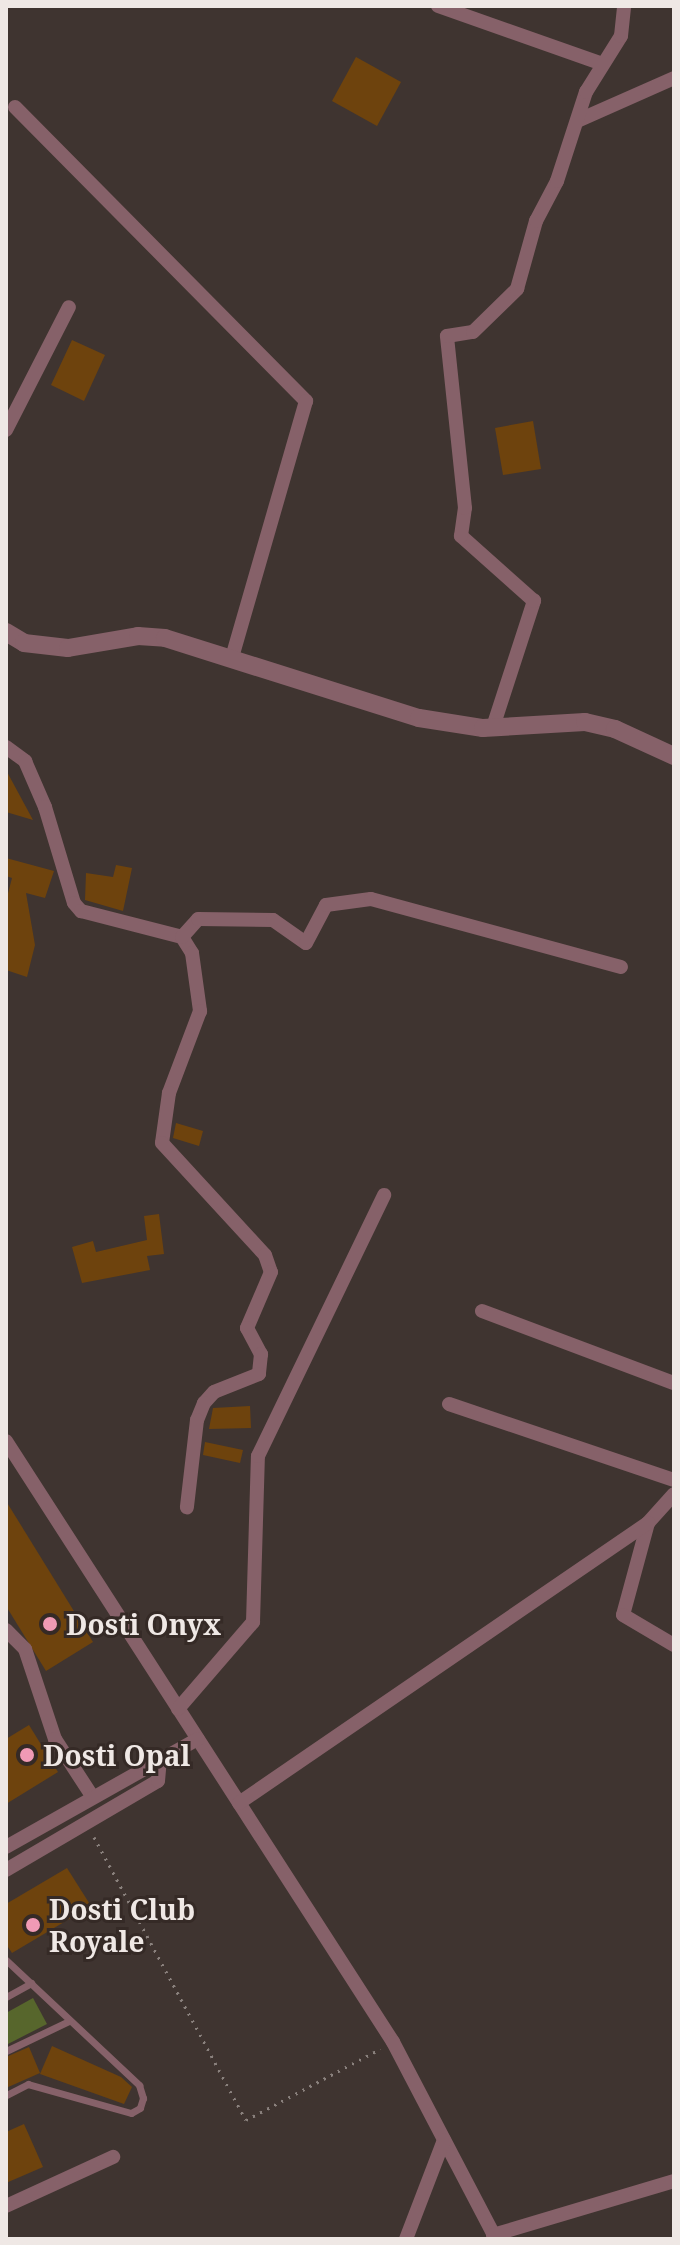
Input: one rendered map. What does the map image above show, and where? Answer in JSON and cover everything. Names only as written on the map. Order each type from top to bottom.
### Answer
[{"type":"street","points":[[438,6],[600,63]]},
{"type":"street","points":[[493,727],[534,601],[461,536],[465,508],[447,336],[473,332],[517,289],[536,221],[600,63],[621,36],[624,6]]},
{"type":"street","points":[[577,121],[674,78]]},
{"type":"street","points":[[15,107],[306,401],[232,657]]},
{"type":"street","points":[[6,430],[69,307]]},
{"type":"street","points":[[6,632],[24,643],[68,648],[138,636],[165,638],[232,657],[386,710],[493,727],[585,722],[615,729],[674,756]]},
{"type":"street","points":[[6,747],[25,761],[66,865],[74,903],[81,911],[182,937],[192,953],[200,1011],[169,1093],[162,1143],[265,1255],[271,1272],[247,1328],[261,1354],[259,1374],[214,1392],[204,1403],[197,1420],[187,1507]]},
{"type":"street","points":[[182,937],[198,919],[273,920],[306,943],[326,905],[371,899],[621,967]]},
{"type":"street","points":[[178,1709],[253,1622],[258,1456],[384,1195]]},
{"type":"street","points":[[482,1311],[674,1383]]},
{"type":"street","points":[[449,1404],[674,1480]]},
{"type":"street","points":[[6,1441],[11,1458],[198,1739],[393,2042],[494,2237],[674,2181]]},
{"type":"street","points":[[239,1803],[648,1523],[674,1494]]},
{"type":"street","points":[[648,1523],[623,1615],[674,1645]]},
{"type":"street","points":[[6,1630],[25,1649],[55,1739],[92,1796]]},
{"type":"street","points":[[6,1847],[198,1739]]},
{"type":"street","points":[[6,1870],[158,1781],[160,1760]]},
{"type":"street","points":[[406,2239],[444,2140]]},
{"type":"street","points":[[6,2206],[113,2157]]},
{"type":"lane","points":[[6,1960],[139,2085],[140,2108],[124,2113],[28,2084],[6,2095]]},
{"type":"lane","points":[[6,1997],[31,1983]]},
{"type":"lane","points":[[6,2051],[69,2021]]},
{"type":"path","points":[[86,1822],[246,2120],[393,2042]]},
{"type":"green space","points":[[33,1998],[47,2024],[6,2045],[6,2013]]},
{"type":"building","points":[[356,57],[401,82],[377,126],[332,101]]},
{"type":"building","points":[[72,340],[105,355],[84,401],[51,385]]},
{"type":"building","points":[[533,421],[541,469],[503,475],[495,428]]},
{"type":"building","points":[[6,770],[33,820],[6,812]]},
{"type":"building","points":[[6,858],[54,871],[45,898],[26,893],[35,945],[27,977],[6,970],[6,901],[12,878],[6,876]]},
{"type":"building","points":[[116,865],[132,868],[123,911],[85,900],[86,873],[113,877]]},
{"type":"building","points":[[176,1123],[203,1131],[199,1146],[173,1138]]},
{"type":"building","points":[[159,1214],[164,1254],[147,1256],[150,1270],[82,1283],[72,1247],[93,1241],[96,1252],[147,1240],[144,1216]]},
{"type":"building","points":[[250,1406],[251,1428],[209,1429],[213,1408]]},
{"type":"building","points":[[205,1442],[243,1450],[240,1463],[203,1455]]},
{"type":"building","name":"Dosti Onyx","points":[[6,1501],[93,1642],[46,1671],[6,1606]]},
{"type":"building","name":"Dosti Opal","points":[[29,1725],[58,1772],[6,1804],[6,1739]]},
{"type":"building","name":"Dosti Club Royale","points":[[67,1868],[91,1906],[12,1953],[6,1944],[6,1904]]},
{"type":"building","points":[[52,2046],[121,2077],[132,2087],[124,2104],[40,2074]]},
{"type":"building","points":[[29,2047],[40,2073],[6,2088],[6,2057]]},
{"type":"building","points":[[24,2124],[43,2167],[6,2183],[6,2132]]},
{"type":"place","name":"Dosti Onyx","points":[[50,1624]]},
{"type":"place","name":"Dosti Opal","points":[[27,1755]]},
{"type":"place","name":"Dosti Club Royale","points":[[33,1925]]}]
